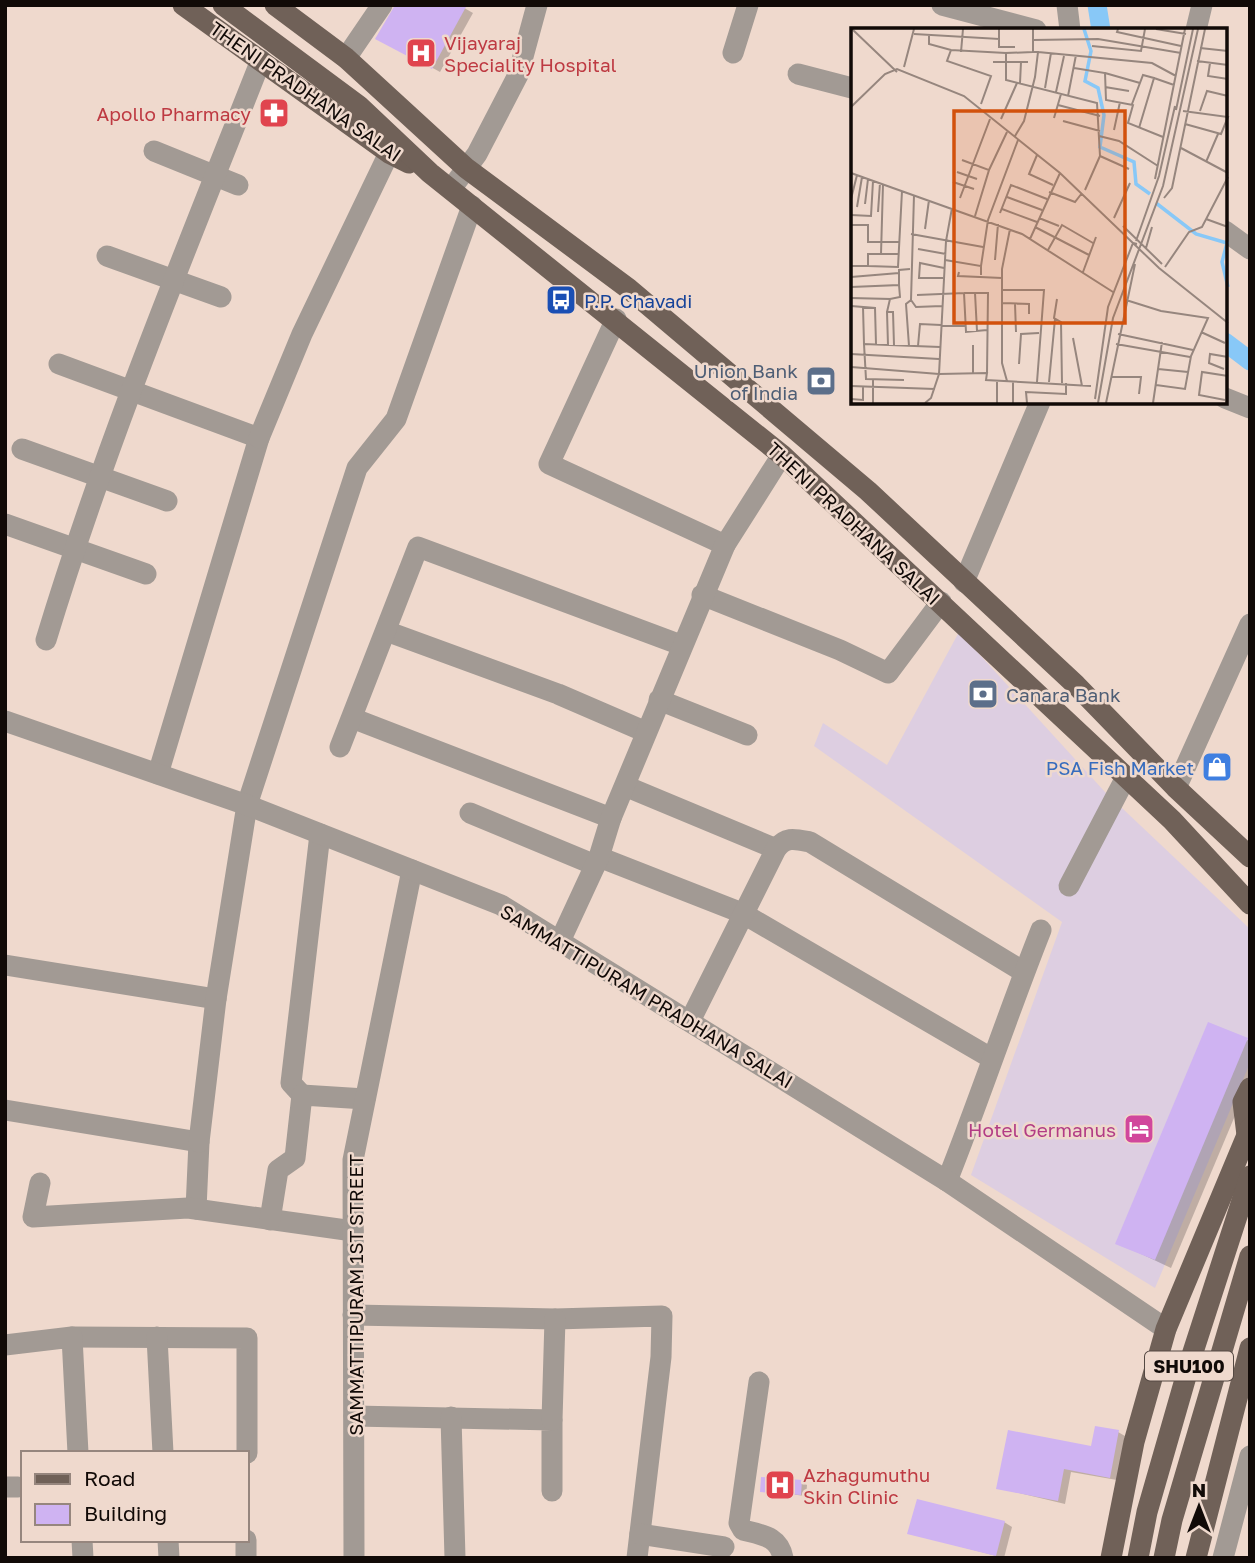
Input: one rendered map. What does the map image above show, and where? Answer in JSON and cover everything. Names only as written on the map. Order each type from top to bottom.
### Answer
[{"type":"main road","name":"THENI PRADHANA SALAI","points":[[183,5],[389,153],[430,173]]},
{"type":"main road","points":[[223,5],[359,106]]},
{"type":"main road","name":"THENI PRADHANA SALAI","points":[[275,5],[346,58],[459,162],[629,289],[868,491],[1076,685],[1176,788],[1250,857]]},
{"type":"main road","name":"THENI PRADHANA SALAI","points":[[359,106],[459,162]]},
{"type":"main road","name":"THENI PRADHANA SALAI","points":[[359,106],[430,173],[616,319],[782,455],[941,602],[1125,779],[1172,820],[1250,904]]},
{"type":"main road","points":[[1111,1558],[1134,1442],[1166,1329],[1248,1131],[1243,1102],[1250,1088]]},
{"type":"main road","name":"SHU100","points":[[1138,1558],[1147,1512],[1193,1352],[1250,1176]]},
{"type":"main road","name":"SHU100","points":[[1164,1558],[1171,1520],[1250,1256]]},
{"type":"main road","points":[[1196,1558],[1250,1348]]},
{"type":"street","points":[[346,58],[382,5]]},
{"type":"street","points":[[451,189],[459,162],[477,154],[518,75],[537,5]]},
{"type":"street","points":[[733,53],[748,5]]},
{"type":"street","points":[[943,5],[1029,28]]},
{"type":"street","points":[[1067,5],[1070,28]]},
{"type":"street","points":[[1196,28],[1202,5]]},
{"type":"street","points":[[46,640],[73,549],[130,389],[261,60]]},
{"type":"street","points":[[798,74],[851,88]]},
{"type":"street","points":[[154,151],[238,185]]},
{"type":"street","points":[[158,774],[259,438],[302,334],[389,153]]},
{"type":"street","points":[[196,1209],[199,1142],[216,999],[247,805],[358,468],[396,419],[472,206]]},
{"type":"street","points":[[1227,232],[1250,249]]},
{"type":"street","points":[[107,256],[221,297]]},
{"type":"street","points":[[616,319],[549,464],[725,545]]},
{"type":"street","points":[[59,364],[259,438]]},
{"type":"street","points":[[1227,399],[1250,408]]},
{"type":"street","points":[[964,582],[1039,404]]},
{"type":"street","points":[[22,449],[167,501]]},
{"type":"street","points":[[561,939],[597,861],[611,818],[702,594],[725,545],[782,455]]},
{"type":"street","points":[[5,524],[146,574]]},
{"type":"street","points":[[340,747],[418,547],[681,645]]},
{"type":"street","points":[[702,594],[840,650],[888,673],[941,602]]},
{"type":"street","points":[[1176,788],[1250,624]]},
{"type":"street","points":[[386,631],[558,694],[646,732]]},
{"type":"street","points":[[659,700],[747,735]]},
{"type":"street","points":[[352,718],[611,818]]},
{"type":"street","name":"SAMMATTIPURAM PRADHANA SALAI","points":[[5,721],[247,805],[502,905],[561,939],[947,1181],[1166,1329]]},
{"type":"street","points":[[1069,886],[1125,779]]},
{"type":"street","points":[[625,786],[776,849]]},
{"type":"street","points":[[470,813],[742,914],[991,1058]]},
{"type":"street","points":[[320,834],[291,1083],[302,1095],[365,1099]]},
{"type":"street","points":[[690,1020],[776,849],[782,841],[793,838],[810,842],[1024,972]]},
{"type":"street","name":"SAMMATTIPURAM 1ST STREET","points":[[354,1558],[353,1160],[412,870]]},
{"type":"street","points":[[947,1181],[1041,930]]},
{"type":"street","points":[[5,965],[216,999]]},
{"type":"street","points":[[270,1220],[278,1170],[295,1158],[302,1095]]},
{"type":"street","points":[[5,1110],[199,1142]]},
{"type":"street","points":[[40,1184],[33,1217],[196,1209],[353,1231]]},
{"type":"street","points":[[353,1315],[555,1319],[662,1316],[661,1357],[637,1558]]},
{"type":"street","points":[[551,1490],[555,1319]]},
{"type":"street","points":[[72,1337],[78,1451]]},
{"type":"street","points":[[5,1345],[72,1337],[247,1338],[247,1451]]},
{"type":"street","points":[[157,1337],[163,1451]]},
{"type":"street","points":[[759,1382],[738,1523],[743,1530],[767,1535],[779,1543],[783,1558]]},
{"type":"street","points":[[354,1416],[552,1420]]},
{"type":"street","points":[[451,1418],[455,1558]]},
{"type":"street","points":[[1223,1558],[1250,1456]]},
{"type":"street","points":[[640,1534],[721,1553],[743,1530]]},
{"type":"shaded area","points":[[959,632],[1105,792],[1250,929],[1250,1063],[1155,1288],[971,1175],[1062,922],[814,746],[823,723],[887,765]]},
{"type":"building","name":"Vijayaraj Speciality Hospital","points":[[395,5],[467,5],[432,69],[375,39]]},
{"type":"building","points":[[1208,1022],[1248,1038],[1155,1260],[1115,1244]]},
{"type":"building","points":[[1095,1426],[1119,1430],[1110,1478],[1064,1469],[1058,1501],[996,1489],[1008,1430],[1091,1446]]},
{"type":"building","points":[[761,1477],[802,1480],[801,1495],[760,1492]]},
{"type":"building","points":[[917,1499],[1005,1521],[996,1556],[907,1534]]},
{"type":"waterway","points":[[1097,5],[1101,28]]},
{"type":"waterway","points":[[1227,344],[1250,361]]},
{"type":"place","name":"Vijayaraj Speciality Hospital","points":[[421,53]]},
{"type":"place","name":"Apollo Pharmacy","points":[[274,113]]},
{"type":"place","name":"P.P. Chavadi","points":[[561,300]]},
{"type":"place","name":"Union Bank of India","points":[[821,381]]},
{"type":"place","name":"Canara Bank","points":[[983,694]]},
{"type":"place","name":"PSA Fish Market","points":[[1217,767]]},
{"type":"place","name":"Hotel Germanus","points":[[1139,1129]]},
{"type":"place","name":"Azhagumuthu Skin Clinic","points":[[780,1485]]}]
